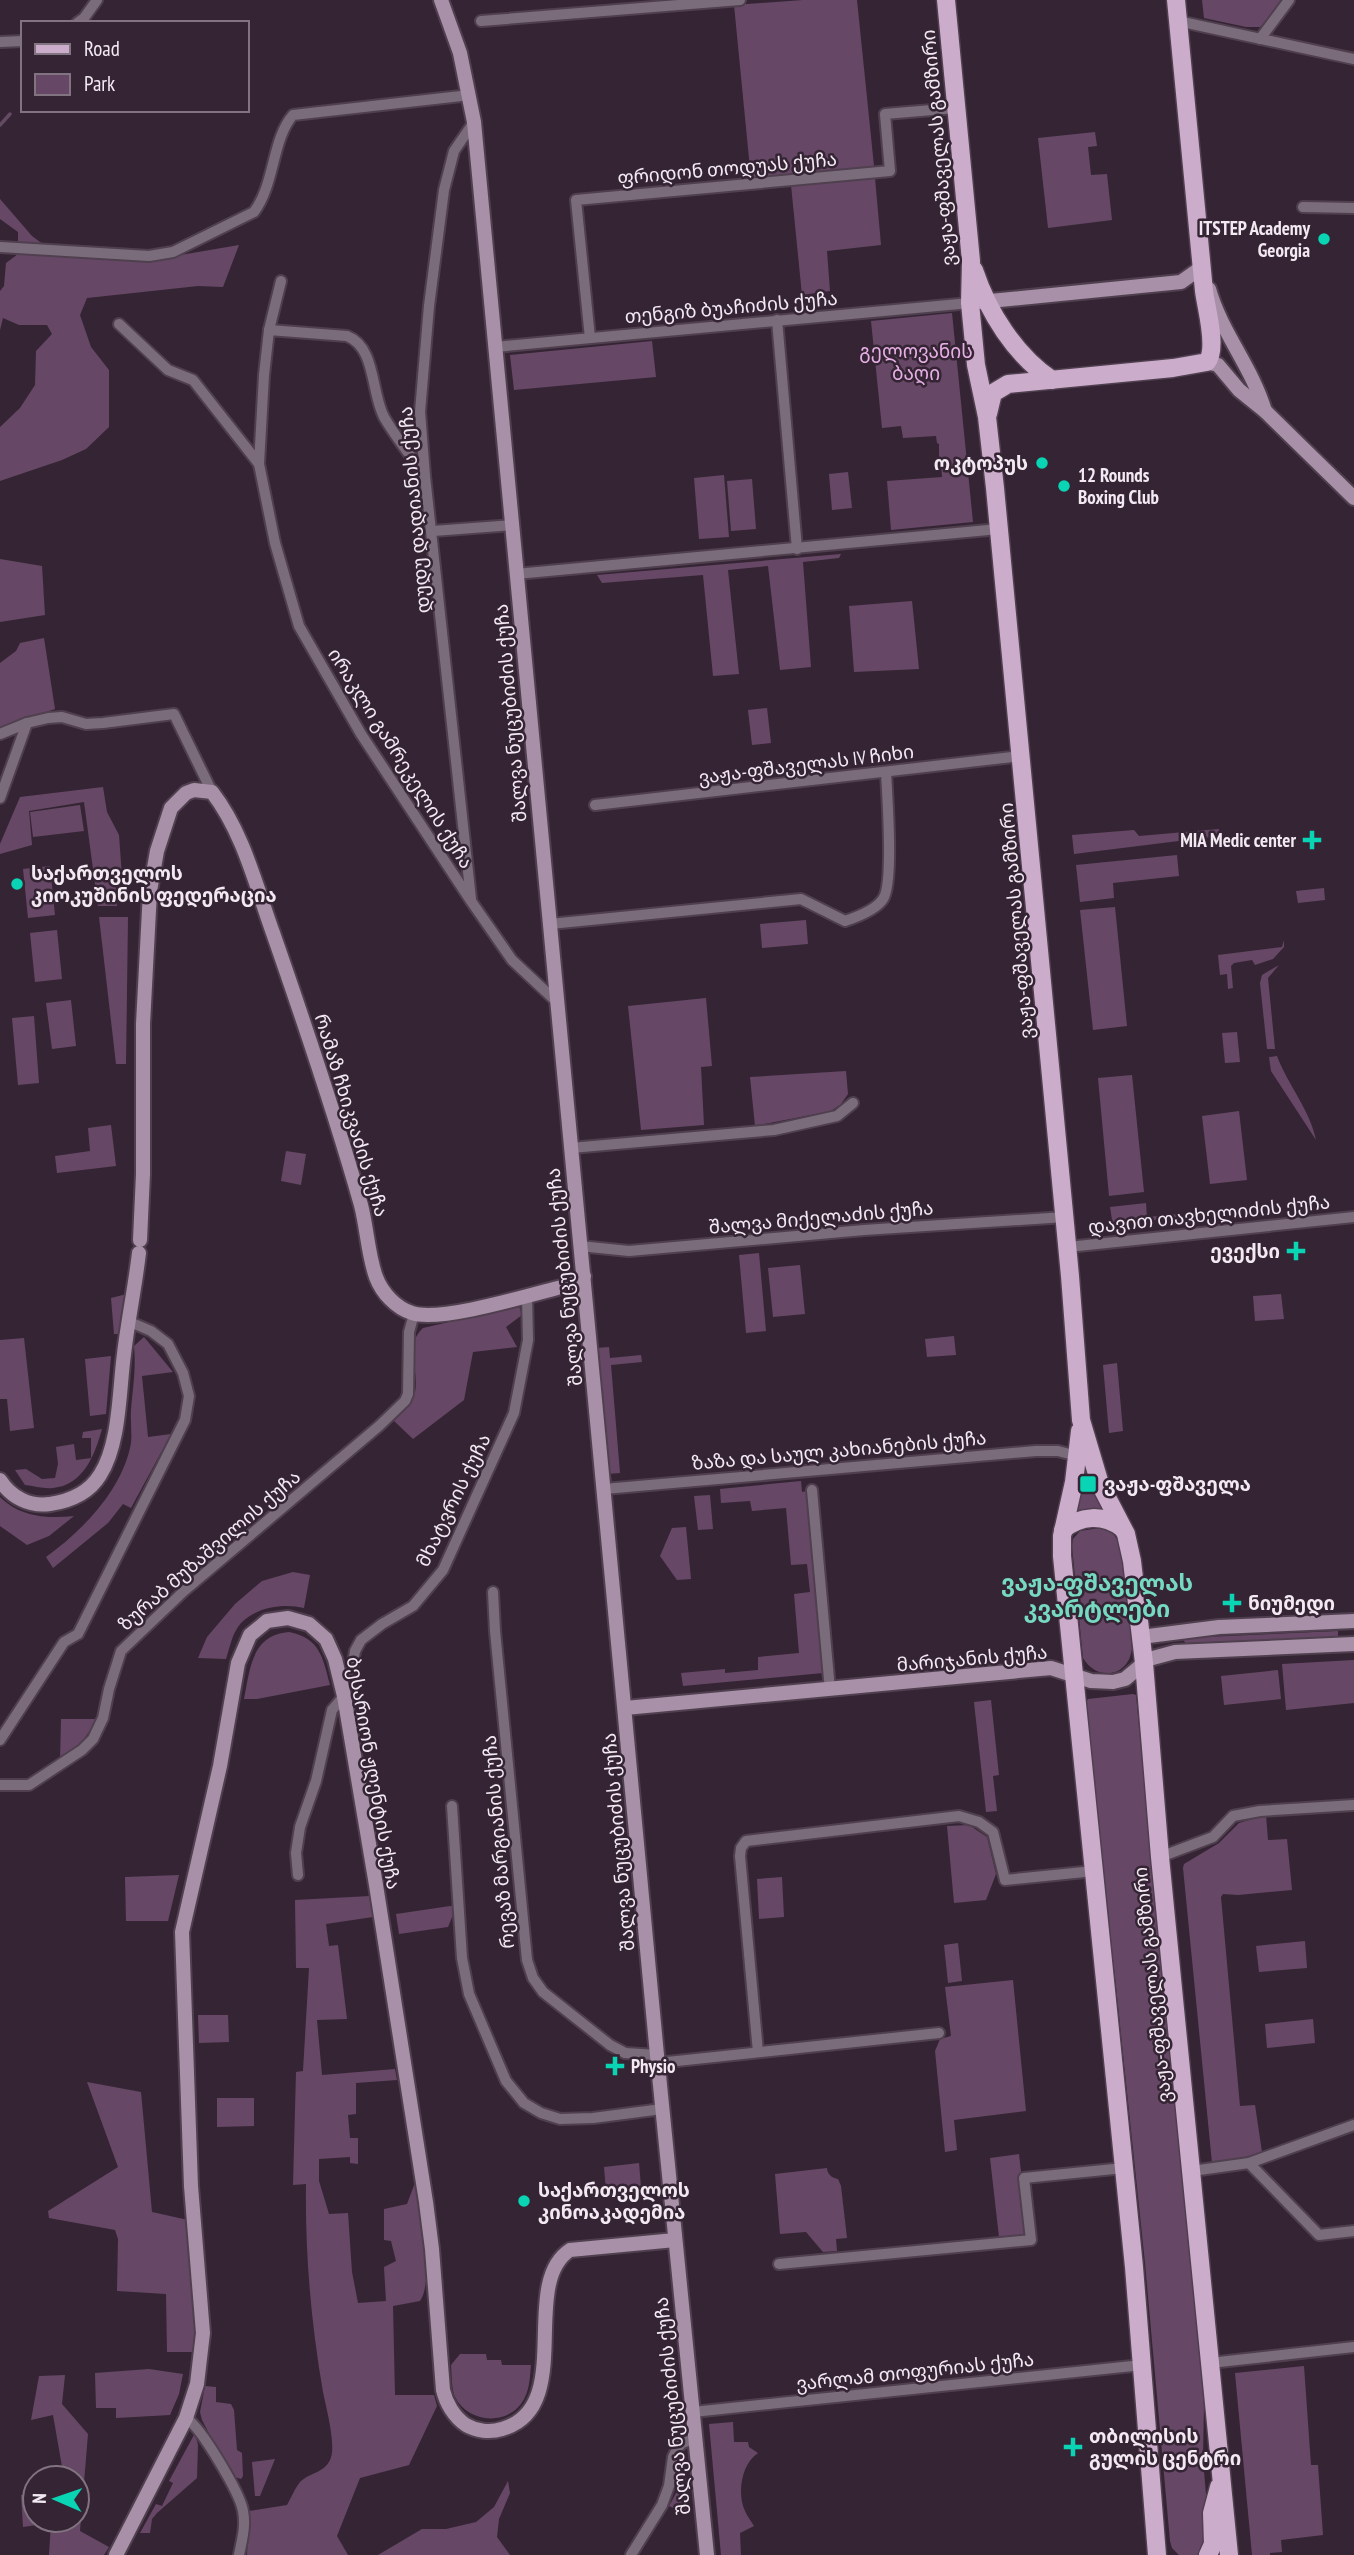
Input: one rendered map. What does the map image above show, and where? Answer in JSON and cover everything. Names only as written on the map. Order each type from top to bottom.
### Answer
[{"type":"main road","name":"შალვა ნუცუბიძის ქუჩა","points":[[441,0],[460,52],[474,122],[657,2059],[707,2555]]},
{"type":"main road","name":"ვაჟა-ფშაველას გამზირი","points":[[946,0],[971,261],[978,302],[976,365],[987,417],[999,529],[1068,1247],[1081,1420],[1063,1530],[1062,1556],[1124,2168],[1157,2555]]},
{"type":"main road","points":[[1176,0],[1211,350],[1207,362]]},
{"type":"main road","points":[[978,302],[1181,282],[1198,270],[1201,264]]},
{"type":"main road","points":[[1201,264],[1210,296],[1258,388],[1265,411]]},
{"type":"main road","points":[[978,302],[1034,365],[1052,380]]},
{"type":"main road","points":[[987,417],[993,393],[1008,383],[1216,363],[1239,390],[1265,411],[1354,497]]},
{"type":"main road","points":[[0,1479],[10,1493],[21,1500],[40,1505],[85,1492],[99,1477],[108,1458],[114,1432],[139,1246],[143,1167],[143,1024],[150,891],[157,851],[171,808],[186,793],[194,790],[212,792]]},
{"type":"main road","name":"რამაზ ჩხიკვაძის ქუჩა","points":[[212,792],[220,802],[245,855],[287,974],[345,1147],[366,1223],[376,1277],[385,1294],[400,1308],[414,1314]]},
{"type":"main road","points":[[414,1314],[438,1316],[527,1296],[573,1283],[584,1276]]},
{"type":"main road","name":"ვაჟა-ფშაველას გამზირი","points":[[1081,1420],[1100,1484],[1124,1530],[1130,1550],[1144,1663],[1160,1857],[1229,2555]]},
{"type":"main road","points":[[1063,1530],[1076,1521],[1100,1518],[1110,1520],[1124,1530]]},
{"type":"main road","name":"ბესარიონ ჟღენტის ქუჩა","points":[[116,2555],[186,2418],[198,2376],[203,2333],[191,2186],[182,1932],[220,1766],[238,1663],[243,1645],[257,1627],[267,1621],[288,1618],[319,1630],[331,1646],[342,1689],[426,2202],[444,2398],[456,2416],[469,2427],[488,2431],[508,2427],[520,2420],[537,2398],[541,2382],[549,2288],[556,2268],[566,2253],[570,2250],[675,2240]]},
{"type":"main road","points":[[1141,1637],[1219,1627],[1354,1621]]},
{"type":"main road","points":[[1173,1632],[1175,1652]]},
{"type":"main road","name":"მარიჯანის ქუჩა","points":[[625,1709],[1051,1668],[1098,1682],[1119,1681],[1159,1655],[1175,1652],[1354,1644]]},
{"type":"main road","points":[[1208,2555],[1213,2543],[1212,2513],[1222,2476]]},
{"type":"main road","points":[[1153,2518],[1167,2540],[1171,2555]]},
{"type":"street","points":[[80,21],[97,0]]},
{"type":"street","points":[[481,20],[740,0]]},
{"type":"street","points":[[1260,38],[1289,0]]},
{"type":"street","points":[[1178,21],[1354,59]]},
{"type":"street","points":[[0,42],[21,41]]},
{"type":"street","points":[[0,247],[149,256],[173,252],[254,212],[262,201],[283,134],[293,115],[470,95]]},
{"type":"street","name":"ფრიდონ თოდუას ქუჩა","points":[[590,338],[576,200],[890,171],[885,114],[956,108]]},
{"type":"street","name":"დუდუ დადიანის ქუჩა","points":[[471,901],[420,412],[429,306],[444,190],[454,151],[474,122]]},
{"type":"street","points":[[1303,207],[1354,208]]},
{"type":"street","name":"ირაკლი გამრეკელის ქუჩა","points":[[281,281],[270,330],[264,375],[259,464],[275,543],[299,626],[361,734],[471,901],[512,960],[557,1002]]},
{"type":"street","name":"თენგიზ ბუაჩიძის ქუჩა","points":[[495,348],[978,302]]},
{"type":"street","points":[[777,320],[797,549]]},
{"type":"street","name":"ირაკლი გამრეკელის ქუჩა","points":[[119,324],[168,370],[193,380],[259,464]]},
{"type":"street","points":[[270,330],[356,339],[364,349],[383,415],[425,476]]},
{"type":"street","points":[[433,531],[512,525]]},
{"type":"street","points":[[516,574],[999,529]]},
{"type":"street","name":"რამაზ ჩხიკვაძის ქუჩა","points":[[27,723],[62,718],[86,724],[103,723],[173,714],[212,792]]},
{"type":"street","points":[[0,733],[27,723]]},
{"type":"street","points":[[0,798],[27,723]]},
{"type":"street","name":"ვაჟა-ფშაველას IV ჩიხი","points":[[595,805],[1021,756]]},
{"type":"street","points":[[550,924],[801,899],[845,921],[878,905],[886,897],[886,772]]},
{"type":"street","points":[[571,1148],[774,1130],[837,1116],[853,1103]]},
{"type":"street","name":"შალვა მიქელაძის ქუჩა","points":[[580,1246],[629,1251],[853,1231],[1065,1217]]},
{"type":"street","name":"დავით თავხელიძის ქუჩა","points":[[1068,1247],[1354,1217]]},
{"type":"street","name":"მხატვრის ქუჩა","points":[[298,1875],[296,1853],[300,1827],[316,1781],[332,1710],[352,1669],[355,1651],[361,1640],[371,1632],[413,1606],[443,1570],[514,1413],[528,1340],[527,1296]]},
{"type":"street","name":"ზურაბ მუზაშვილის ქუჩა","points":[[0,1785],[29,1785],[82,1750],[93,1739],[103,1718],[121,1651],[184,1591],[405,1401],[410,1373],[409,1332],[414,1314]]},
{"type":"street","name":"ზურაბ მუზაშვილის ქუჩა","points":[[0,1740],[64,1642],[78,1634],[185,1420],[189,1396],[183,1373],[167,1344],[151,1331],[130,1322]]},
{"type":"street","name":"ზაზა და საულ კახიანების ქუჩა","points":[[604,1489],[1036,1451],[1058,1451],[1077,1456]]},
{"type":"street","points":[[812,1490],[830,1690]]},
{"type":"street","name":"რევაზ მარგიანის ქუჩა","points":[[493,1592],[527,1960],[533,1978],[543,1992],[610,2045],[625,2053],[657,2059],[758,2052],[939,2033]]},
{"type":"street","points":[[1160,1857],[1213,1837],[1233,1815],[1354,1805]]},
{"type":"street","points":[[452,1806],[462,1958],[470,1994],[506,2081],[524,2103],[541,2113],[560,2119],[593,2118],[662,2109]]},
{"type":"street","points":[[758,2052],[740,1856],[746,1841],[959,1816],[979,1822],[993,1832],[1005,1880],[1094,1871]]},
{"type":"street","points":[[1192,2171],[1250,2163],[1354,2125]]},
{"type":"street","points":[[1250,2163],[1319,2235],[1354,2231]]},
{"type":"street","points":[[779,2264],[1031,2240],[1024,2178],[1124,2168]]},
{"type":"street","points":[[1210,2363],[1354,2347]]},
{"type":"street","name":"ვარლამ თოფურიას ქუჩა","points":[[692,2412],[1142,2365]]},
{"type":"street","points":[[186,2418],[199,2428],[241,2502],[244,2525],[239,2555]]},
{"type":"street","points":[[631,2555],[662,2505],[677,2449],[695,2439]]},
{"type":"green space","points":[[803,0],[857,0],[874,166],[751,179],[734,5]]},
{"type":"green space","points":[[1202,0],[1285,0],[1279,10],[1260,27],[1246,27],[1204,18]]},
{"type":"green space","points":[[1095,132],[1097,146],[1088,147],[1091,175],[1107,174],[1112,220],[1048,228],[1038,138]]},
{"type":"green space","points":[[875,178],[881,245],[827,251],[830,291],[802,295],[791,185]]},
{"type":"green space","points":[[0,199],[32,236],[44,245],[169,257],[239,245],[223,287],[198,286],[87,298],[80,315],[91,347],[109,370],[109,427],[86,449],[0,481],[0,427],[20,408],[35,385],[36,351],[52,334],[47,325],[19,325],[3,318],[0,330],[0,291],[4,286],[6,263],[18,254],[18,232],[0,219]]},
{"type":"green space","name":"გელოვანის ბაღი","points":[[952,313],[973,522],[891,530],[887,481],[942,477],[941,463],[936,436],[903,438],[901,426],[882,428],[871,321]]},
{"type":"green space","points":[[652,341],[656,377],[514,390],[510,355]]},
{"type":"green space","points":[[848,472],[852,508],[832,510],[829,474]]},
{"type":"green space","points":[[724,475],[729,537],[699,539],[694,478]]},
{"type":"green space","points":[[752,479],[756,529],[731,531],[727,481]]},
{"type":"green space","points":[[841,554],[839,558],[803,562],[811,667],[780,670],[768,566],[728,570],[739,674],[713,676],[703,575],[602,583],[597,575]]},
{"type":"green space","points":[[0,559],[42,566],[45,615],[0,622]]},
{"type":"green space","points":[[912,601],[919,669],[854,672],[849,606]]},
{"type":"green space","points":[[44,638],[55,709],[0,727],[0,663],[16,651],[20,643]]},
{"type":"green space","points":[[767,708],[771,743],[752,745],[748,710]]},
{"type":"green space","points":[[103,787],[107,812],[119,835],[122,877],[129,877],[128,894],[116,895],[117,906],[98,906],[84,802],[29,811],[32,845],[0,854],[0,844],[20,797]]},
{"type":"green space","points":[[80,805],[84,831],[33,837],[30,812]]},
{"type":"green space","points":[[1219,829],[1219,836],[1074,854],[1072,835],[1134,830],[1139,836]]},
{"type":"green space","points":[[1177,855],[1179,876],[1113,883],[1114,898],[1080,902],[1076,865]]},
{"type":"green space","points":[[50,866],[55,915],[28,918],[23,869]]},
{"type":"green space","points":[[1324,888],[1325,900],[1298,903],[1296,891]]},
{"type":"green space","points":[[1115,907],[1127,1026],[1093,1030],[1080,910]]},
{"type":"green space","points":[[99,917],[128,917],[126,1064],[116,1064]]},
{"type":"green space","points":[[806,920],[808,944],[762,948],[760,924]]},
{"type":"green space","points":[[57,930],[62,979],[35,982],[30,933]]},
{"type":"green space","points":[[1284,940],[1284,947],[1273,959],[1255,965],[1252,960],[1234,963],[1231,966],[1233,988],[1228,989],[1227,974],[1220,975],[1218,955],[1282,947]]},
{"type":"green space","points":[[1279,965],[1268,978],[1275,1049],[1267,1049],[1260,983],[1262,975]]},
{"type":"green space","points":[[706,998],[712,1066],[701,1067],[704,1125],[641,1130],[628,1006]]},
{"type":"green space","points":[[71,1000],[76,1046],[52,1049],[46,1003]]},
{"type":"green space","points":[[34,1016],[39,1083],[18,1085],[12,1018]]},
{"type":"green space","points":[[1237,1032],[1240,1062],[1225,1063],[1222,1033]]},
{"type":"green space","points":[[1277,1056],[1309,1118],[1316,1140],[1271,1071],[1269,1057]]},
{"type":"green space","points":[[846,1071],[848,1094],[841,1104],[831,1111],[755,1126],[750,1077]]},
{"type":"green space","points":[[1132,1075],[1144,1192],[1109,1196],[1098,1078]]},
{"type":"green space","points":[[1239,1111],[1247,1180],[1210,1184],[1202,1116]]},
{"type":"green space","points":[[111,1125],[116,1166],[57,1173],[55,1156],[90,1151],[88,1128]]},
{"type":"green space","points":[[286,1151],[306,1154],[301,1185],[281,1181]]},
{"type":"green space","points":[[1146,1203],[1147,1217],[1179,1214],[1180,1218],[1108,1224],[1108,1221],[1112,1220],[1110,1207]]},
{"type":"green space","points":[[759,1253],[766,1331],[746,1333],[739,1255]]},
{"type":"green space","points":[[800,1265],[805,1314],[773,1317],[768,1268]]},
{"type":"green space","points":[[127,1294],[122,1334],[114,1334],[111,1298]]},
{"type":"green space","points":[[1281,1294],[1284,1319],[1255,1321],[1253,1296]]},
{"type":"green space","points":[[519,1306],[522,1315],[506,1327],[517,1347],[473,1352],[464,1400],[413,1439],[393,1420],[413,1399],[416,1380],[414,1344],[423,1328]]},
{"type":"green space","points":[[954,1336],[956,1355],[927,1357],[925,1339]]},
{"type":"green space","points":[[144,1337],[173,1372],[142,1376],[148,1437],[171,1434],[131,1508],[123,1504],[108,1523],[53,1568],[46,1557],[86,1523],[98,1509],[118,1480],[125,1464],[131,1439],[134,1346]]},
{"type":"green space","points":[[24,1338],[34,1428],[10,1431],[7,1399],[0,1399],[0,1340]]},
{"type":"green space","points":[[609,1347],[610,1358],[641,1355],[642,1362],[611,1365],[620,1473],[607,1474],[596,1348]]},
{"type":"green space","points":[[111,1356],[106,1414],[90,1416],[85,1359]]},
{"type":"green space","points":[[1117,1363],[1123,1431],[1109,1433],[1103,1365]]},
{"type":"green space","points":[[102,1429],[92,1458],[86,1467],[80,1475],[64,1486],[50,1488],[25,1485],[15,1470],[26,1469],[42,1479],[55,1478],[58,1464],[56,1447],[74,1444],[76,1460],[91,1458],[91,1438],[82,1438],[83,1432]]},
{"type":"green space","points":[[1083,1453],[1092,1484],[1104,1513],[1078,1513]]},
{"type":"green space","points":[[801,1481],[802,1492],[807,1491],[823,1673],[683,1686],[681,1673],[725,1669],[725,1673],[758,1670],[758,1657],[799,1653],[794,1594],[810,1592],[807,1564],[791,1565],[786,1508],[752,1511],[750,1501],[721,1503],[720,1489]]},
{"type":"green space","points":[[710,1495],[713,1529],[698,1530],[694,1496]]},
{"type":"green space","points":[[0,1497],[25,1513],[54,1517],[74,1516],[49,1536],[27,1545],[0,1526]]},
{"type":"green space","points":[[686,1527],[691,1579],[677,1580],[660,1556],[672,1528]]},
{"type":"green space","points":[[1100,1528],[1113,1533],[1122,1548],[1132,1648],[1125,1665],[1112,1673],[1096,1671],[1083,1658],[1072,1546],[1073,1539],[1080,1531]]},
{"type":"green space","points":[[293,1572],[310,1575],[304,1608],[279,1606],[254,1613],[238,1627],[226,1659],[198,1658],[207,1637],[235,1604],[262,1581]]},
{"type":"green space","points":[[1338,1631],[1338,1637],[1185,1643],[1183,1638]]},
{"type":"green space","points":[[289,1632],[314,1644],[322,1658],[330,1685],[244,1699],[254,1656],[260,1647],[276,1635]]},
{"type":"green space","points":[[1354,1660],[1354,1703],[1286,1710],[1282,1664]]},
{"type":"green space","points":[[1278,1670],[1281,1699],[1224,1705],[1221,1676]]},
{"type":"green space","points":[[1136,1695],[1204,2404],[1203,2459],[1209,2530],[1201,2555],[1179,2555],[1172,2548],[1170,2541],[1145,2263],[1086,1702],[1088,1699]]},
{"type":"green space","points":[[991,1700],[999,1775],[993,1776],[997,1811],[986,1812],[974,1702]]},
{"type":"green space","points":[[61,1719],[98,1719],[79,1746],[60,1762]]},
{"type":"green space","points":[[1266,1815],[1268,1840],[1287,1839],[1292,1890],[1223,1894],[1221,1897],[1240,2106],[1255,2105],[1262,2152],[1236,2160],[1212,2163],[1183,1868],[1184,1864],[1219,1843],[1239,1823]]},
{"type":"green space","points":[[969,1825],[987,1837],[996,1874],[986,1900],[954,1903],[947,1826]]},
{"type":"green space","points":[[179,1875],[168,1921],[126,1921],[125,1877]]},
{"type":"green space","points":[[782,1877],[784,1917],[759,1919],[757,1879]]},
{"type":"green space","points":[[370,1896],[373,1917],[326,1924],[329,1946],[338,1945],[347,2019],[317,2020],[322,2075],[395,2069],[397,2080],[356,2083],[356,2114],[348,2115],[350,2138],[358,2138],[358,2164],[350,2163],[350,2157],[319,2159],[319,2181],[329,2214],[348,2213],[352,2272],[358,2303],[386,2301],[384,2267],[396,2261],[391,2241],[384,2240],[384,2209],[407,2204],[416,2180],[425,2243],[426,2277],[420,2301],[393,2306],[395,2395],[434,2395],[437,2406],[409,2465],[360,2478],[337,2536],[348,2555],[247,2555],[249,2511],[287,2505],[300,2482],[324,2468],[332,2454],[312,2314],[306,2184],[293,2185],[296,2072],[303,2071],[309,1968],[296,1968],[295,1900]]},
{"type":"green space","points":[[457,1905],[448,1927],[399,1934],[396,1914]]},
{"type":"green space","points":[[1305,1941],[1307,1968],[1259,1972],[1256,1946]]},
{"type":"green space","points":[[958,1943],[962,1981],[948,1983],[944,1945]]},
{"type":"green space","points":[[1013,1980],[1026,2111],[954,2120],[957,2150],[945,2152],[935,2051],[940,2039],[951,2036],[945,1987]]},
{"type":"green space","points":[[198,2015],[228,2015],[229,2042],[199,2043]]},
{"type":"green space","points":[[1313,2019],[1315,2043],[1267,2048],[1265,2024]]},
{"type":"green space","points":[[87,2082],[141,2092],[152,2212],[188,2220],[199,2295],[195,2352],[167,2352],[166,2294],[117,2291],[118,2239],[115,2230],[49,2218],[48,2211],[118,2167]]},
{"type":"green space","points":[[217,2098],[254,2098],[254,2126],[217,2127]]},
{"type":"green space","points":[[1019,2154],[1028,2234],[999,2237],[990,2158]]},
{"type":"green space","points":[[639,2163],[641,2187],[606,2191],[604,2167]]},
{"type":"green space","points":[[827,2168],[829,2174],[838,2179],[841,2186],[847,2238],[836,2239],[837,2251],[823,2252],[806,2232],[780,2234],[775,2174]]},
{"type":"green space","points":[[460,2354],[486,2354],[487,2360],[501,2360],[502,2365],[531,2365],[528,2389],[519,2406],[511,2413],[490,2418],[470,2413],[461,2406],[452,2386],[451,2365]]},
{"type":"green space","points":[[1304,2366],[1311,2465],[1318,2465],[1323,2535],[1281,2540],[1282,2552],[1252,2555],[1235,2373]]},
{"type":"green space","points":[[149,2369],[183,2374],[179,2394],[170,2415],[116,2418],[116,2408],[96,2408],[95,2373]]},
{"type":"green space","points":[[65,2375],[62,2404],[88,2434],[86,2464],[62,2464],[53,2415],[31,2420],[39,2376]]},
{"type":"green space","points":[[205,2386],[216,2387],[216,2402],[231,2404],[234,2410],[237,2450],[242,2453],[241,2479],[231,2476],[202,2420],[200,2412]]},
{"type":"green space","points":[[733,2422],[734,2442],[748,2442],[749,2447],[758,2453],[744,2472],[741,2488],[746,2513],[754,2526],[740,2533],[741,2555],[721,2555],[709,2424]]},
{"type":"green space","points":[[195,2433],[198,2445],[197,2478],[157,2513],[152,2519],[150,2533],[140,2533],[156,2504],[162,2506],[173,2483],[169,2481]]},
{"type":"green space","points":[[681,2455],[690,2511],[679,2511],[669,2506],[676,2493]]},
{"type":"green space","points":[[275,2459],[260,2496],[255,2496],[252,2462]]},
{"type":"green space","points":[[508,2481],[510,2493],[499,2519],[497,2537],[510,2555],[378,2555],[422,2529],[446,2529],[476,2522],[494,2507]]},
{"type":"green space","points":[[50,2534],[85,2534],[109,2547],[104,2555],[49,2555]]},
{"type":"waterway","points":[[0,125],[10,114]]},
{"type":"place","name":"ITSTEP Academy Georgia","points":[[1324,239]]},
{"type":"place","name":"ოკტოპუს","points":[[1042,463]]},
{"type":"place","name":"12 Rounds Boxing Club","points":[[1064,486]]},
{"type":"place","name":"MIA Medic center","points":[[1312,840]]},
{"type":"place","name":"საქართველოს კიოკუშინის ფედერაცია","points":[[17,884]]},
{"type":"place","name":"ევექსი","points":[[1296,1251]]},
{"type":"place","name":"ვაჟა-ფშაველა","points":[[1088,1484]]},
{"type":"place","name":"ნიუმედი","points":[[1232,1603]]},
{"type":"place","name":"Physio","points":[[615,2066]]},
{"type":"place","name":"საქართველოს კინოაკადემია","points":[[524,2201]]},
{"type":"place","name":"თბილისის გულის ცენტრი","points":[[1073,2447]]},
{"type":"district","name":"ვაჟა-ფშაველას კვარტლები","points":[[1097,1596]]}]
